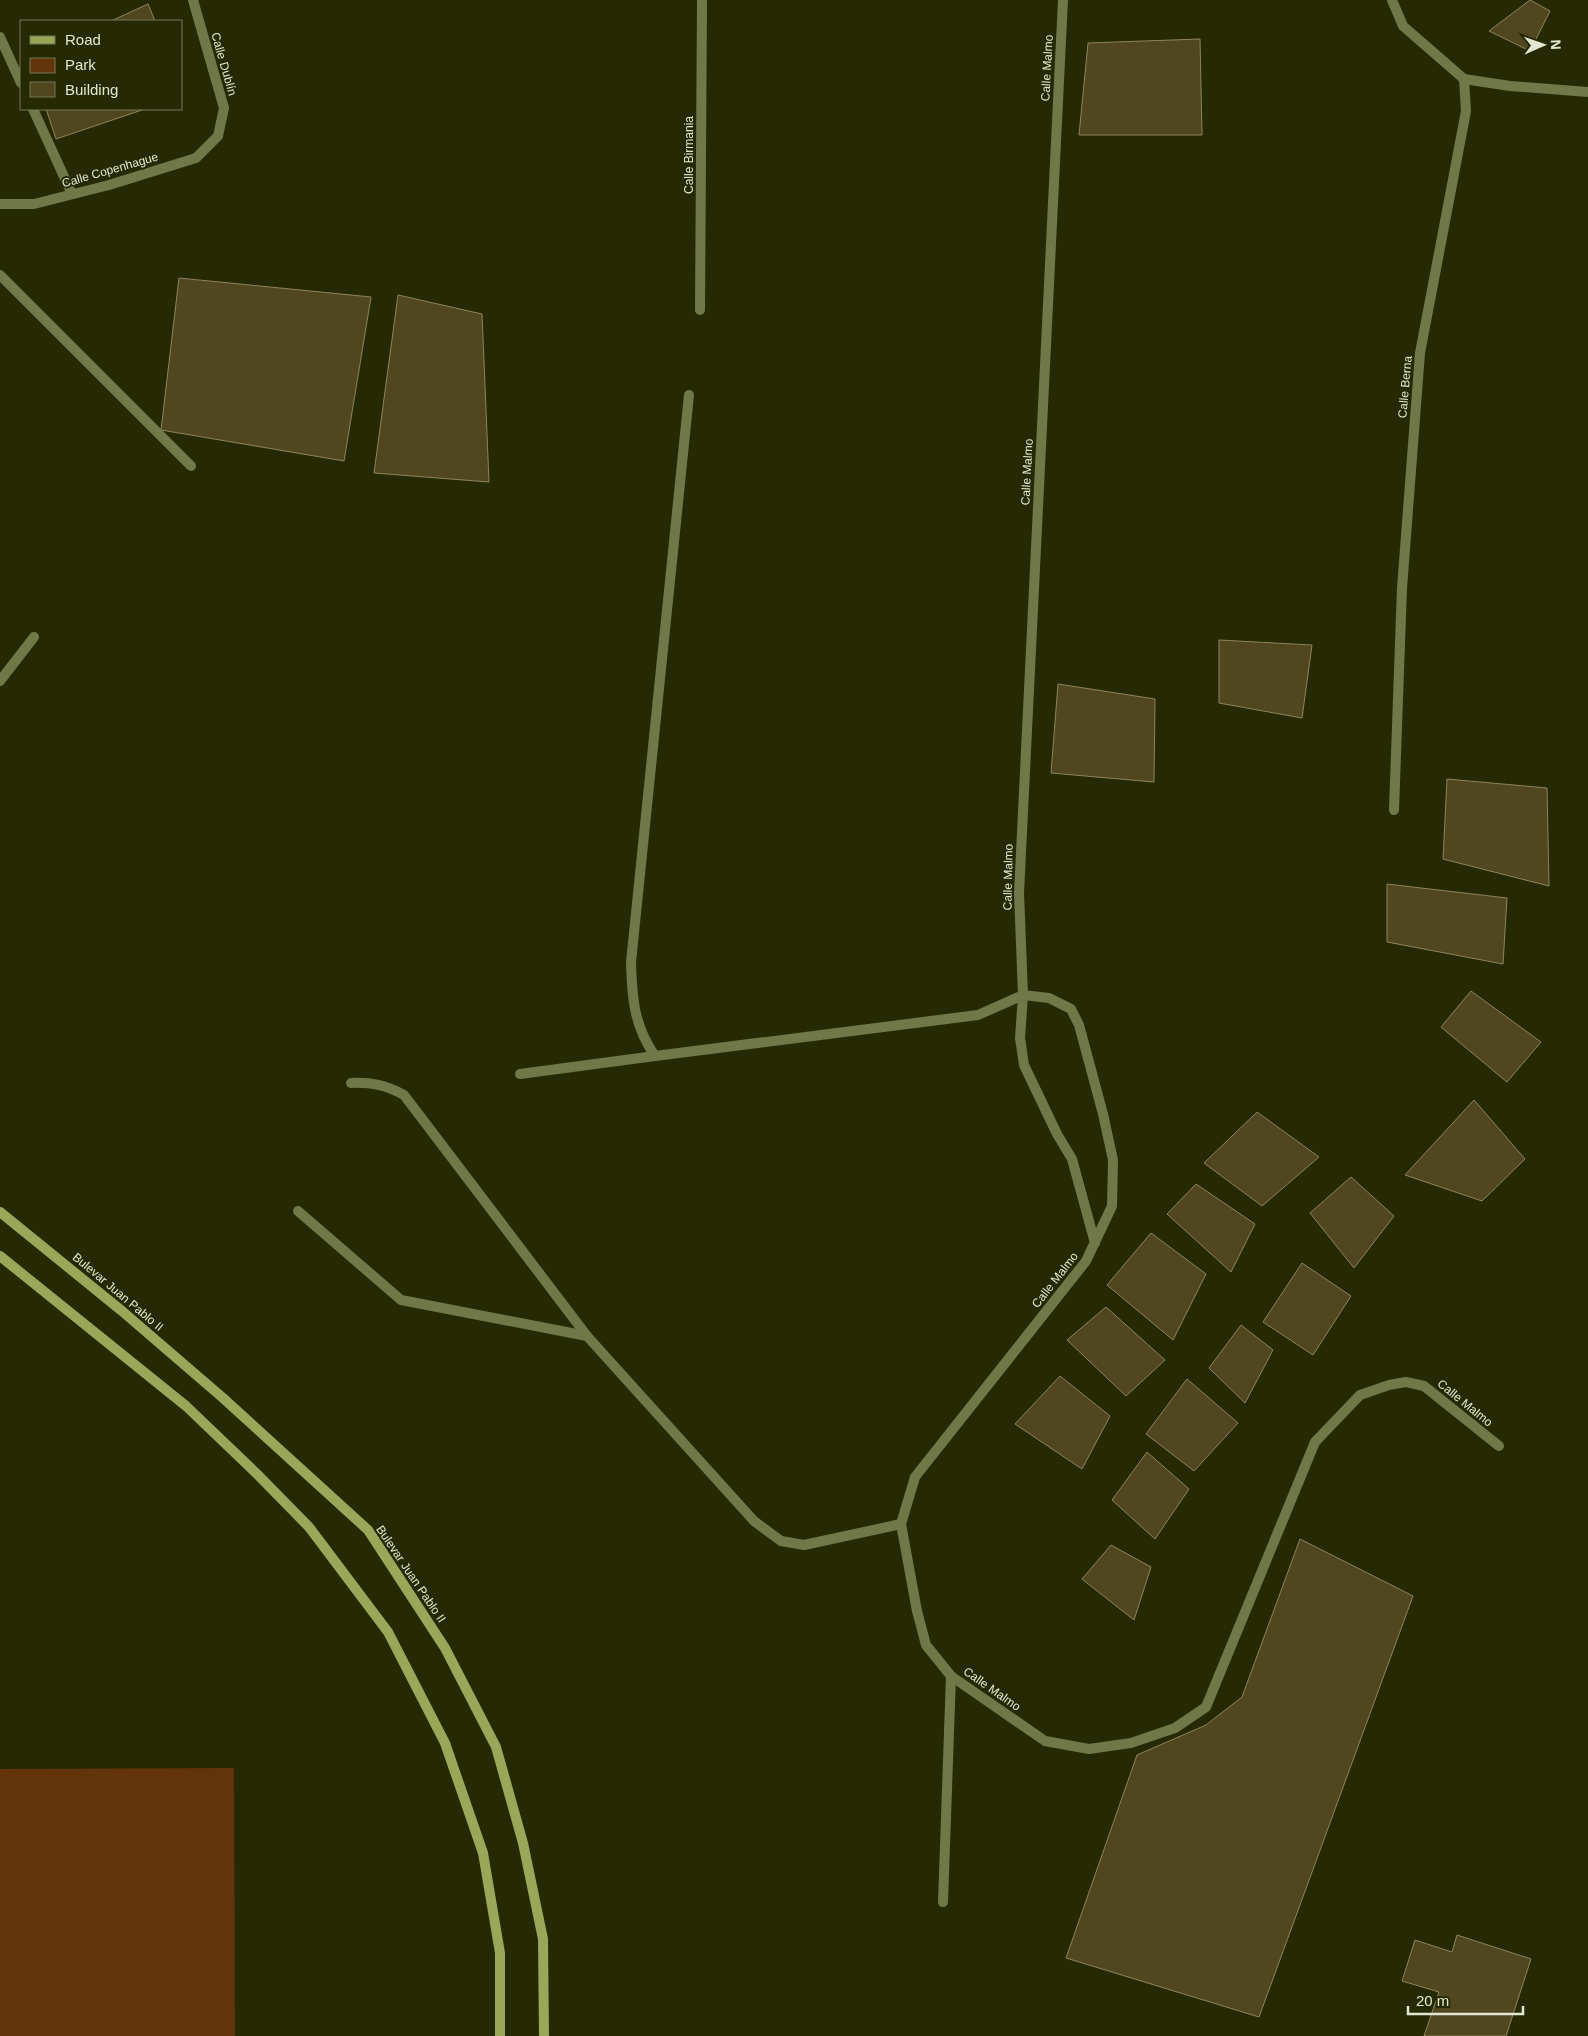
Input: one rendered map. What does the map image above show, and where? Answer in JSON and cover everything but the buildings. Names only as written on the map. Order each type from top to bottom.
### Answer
[{"type":"main road","name":"Bulevar Juan Pablo II","points":[[0,1212],[122,1311],[223,1398],[368,1530],[445,1648],[496,1747],[523,1842],[543,1939],[544,2036]]},
{"type":"main road","points":[[0,1256],[186,1406],[257,1474],[309,1527],[388,1632],[445,1743],[483,1853],[500,1953],[500,2036]]},
{"type":"street","name":"Calle Dublín","points":[[193,0],[224,108],[218,136]]},
{"type":"street","name":"Calle Birmania","points":[[700,310],[702,0]]},
{"type":"street","name":"Calle Malmo","points":[[1064,0],[1019,893],[1023,995],[1020,1038],[1024,1065],[1057,1134],[1072,1159],[1095,1244],[1086,1261],[915,1477],[901,1524],[917,1611],[926,1645],[951,1676],[1046,1741],[1090,1749],[1131,1743],[1176,1728],[1206,1707],[1316,1442],[1360,1395],[1398,1383],[1406,1382],[1424,1386],[1499,1446]]},
{"type":"street","points":[[1392,0],[1404,26],[1464,79],[1510,86],[1588,92]]},
{"type":"street","points":[[0,36],[20,81]]},
{"type":"street","name":"Calle Berna","points":[[1394,810],[1402,588],[1420,353],[1466,111],[1464,79]]},
{"type":"street","points":[[33,110],[72,194]]},
{"type":"street","name":"Calle Copenhague","points":[[0,204],[34,204],[109,185],[196,158],[218,136]]},
{"type":"street","points":[[0,275],[191,466]]},
{"type":"street","points":[[655,1056],[644,1041],[632,1001],[631,962],[689,395]]},
{"type":"street","points":[[0,681],[34,637]]},
{"type":"street","points":[[520,1074],[978,1015],[1023,995],[1049,998],[1071,1009],[1079,1025],[1103,1114],[1113,1160],[1112,1206],[1095,1244]]},
{"type":"street","points":[[351,1083],[370,1082],[388,1086],[404,1095],[587,1336],[754,1521],[782,1540],[804,1545],[901,1524]]},
{"type":"street","points":[[298,1211],[401,1300],[587,1336]]},
{"type":"street","points":[[944,1902],[951,1676]]},
{"type":"green space","points":[[234,1768],[235,2036],[0,2036],[0,1769]]}]
